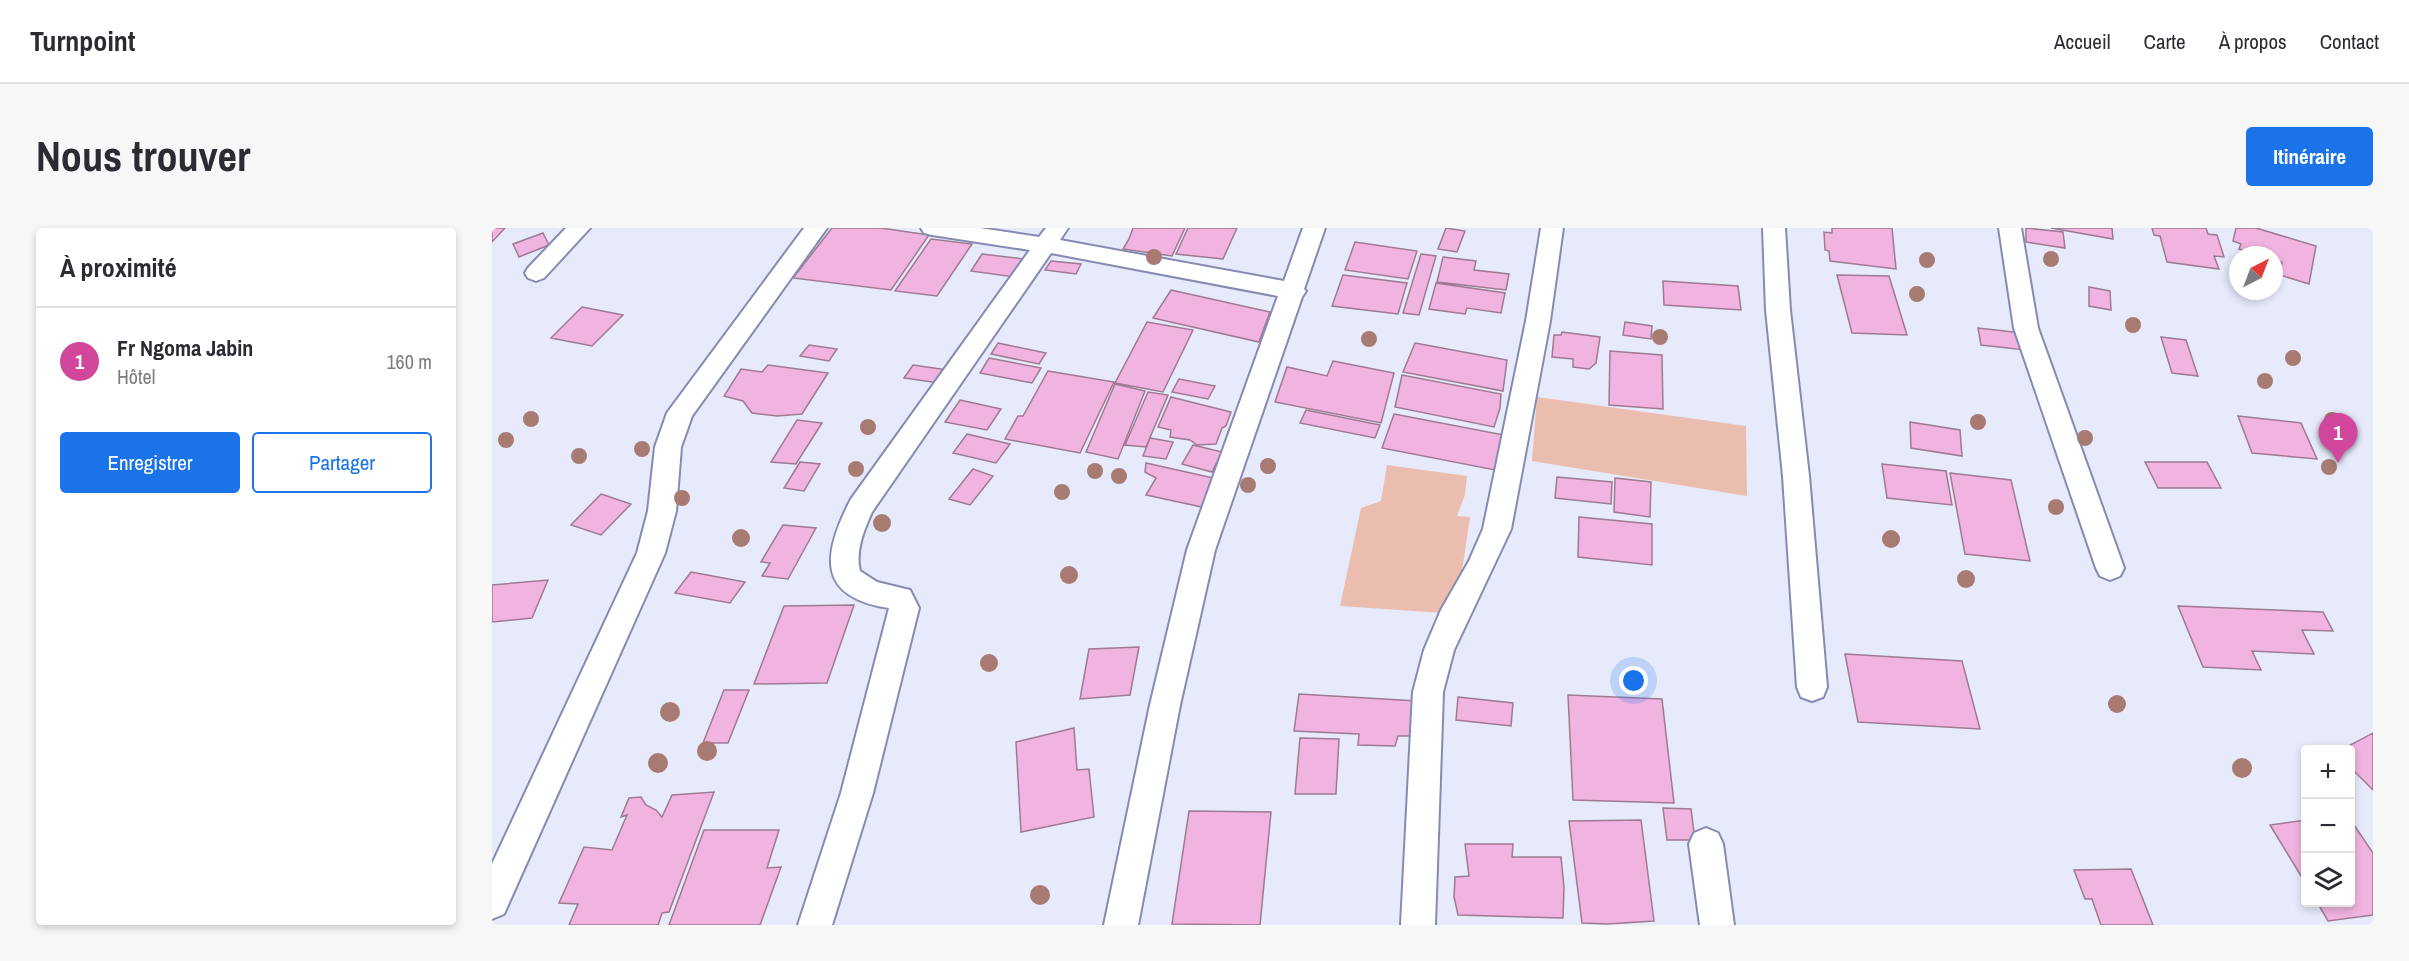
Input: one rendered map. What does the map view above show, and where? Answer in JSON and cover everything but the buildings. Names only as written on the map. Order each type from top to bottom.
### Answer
[{"type":"street","points":[[536,273],[579,228]]},
{"type":"street","points":[[492,902],[651,553],[662,511],[668,447],[680,413],[816,228]]},
{"type":"street","points":[[932,228],[1052,237],[1294,291]]},
{"type":"street","points":[[1121,925],[1165,705],[1201,550],[1294,291],[1314,228]]},
{"type":"street","points":[[1418,925],[1428,692],[1439,650],[1497,529],[1538,321],[1552,228]]},
{"type":"street","points":[[1774,228],[1777,317],[1793,448],[1812,687]]},
{"type":"street","points":[[2010,228],[2026,327],[2110,568]]},
{"type":"street","points":[[815,925],[856,793],[904,608],[900,599],[891,595],[873,593],[853,584],[842,564],[849,534],[861,507],[1052,237]]},
{"type":"street","points":[[1706,844],[1717,925]]},
{"type":"shaded area","points":[[1537,397],[1746,426],[1747,496],[1532,461]]},
{"type":"shaded area","points":[[1387,465],[1467,476],[1465,495],[1457,516],[1470,517],[1460,584],[1444,613],[1340,606],[1361,508],[1381,501]]},
{"type":"place","name":"Fr Ngoma Jabin","points":[[2338,463]]}]
